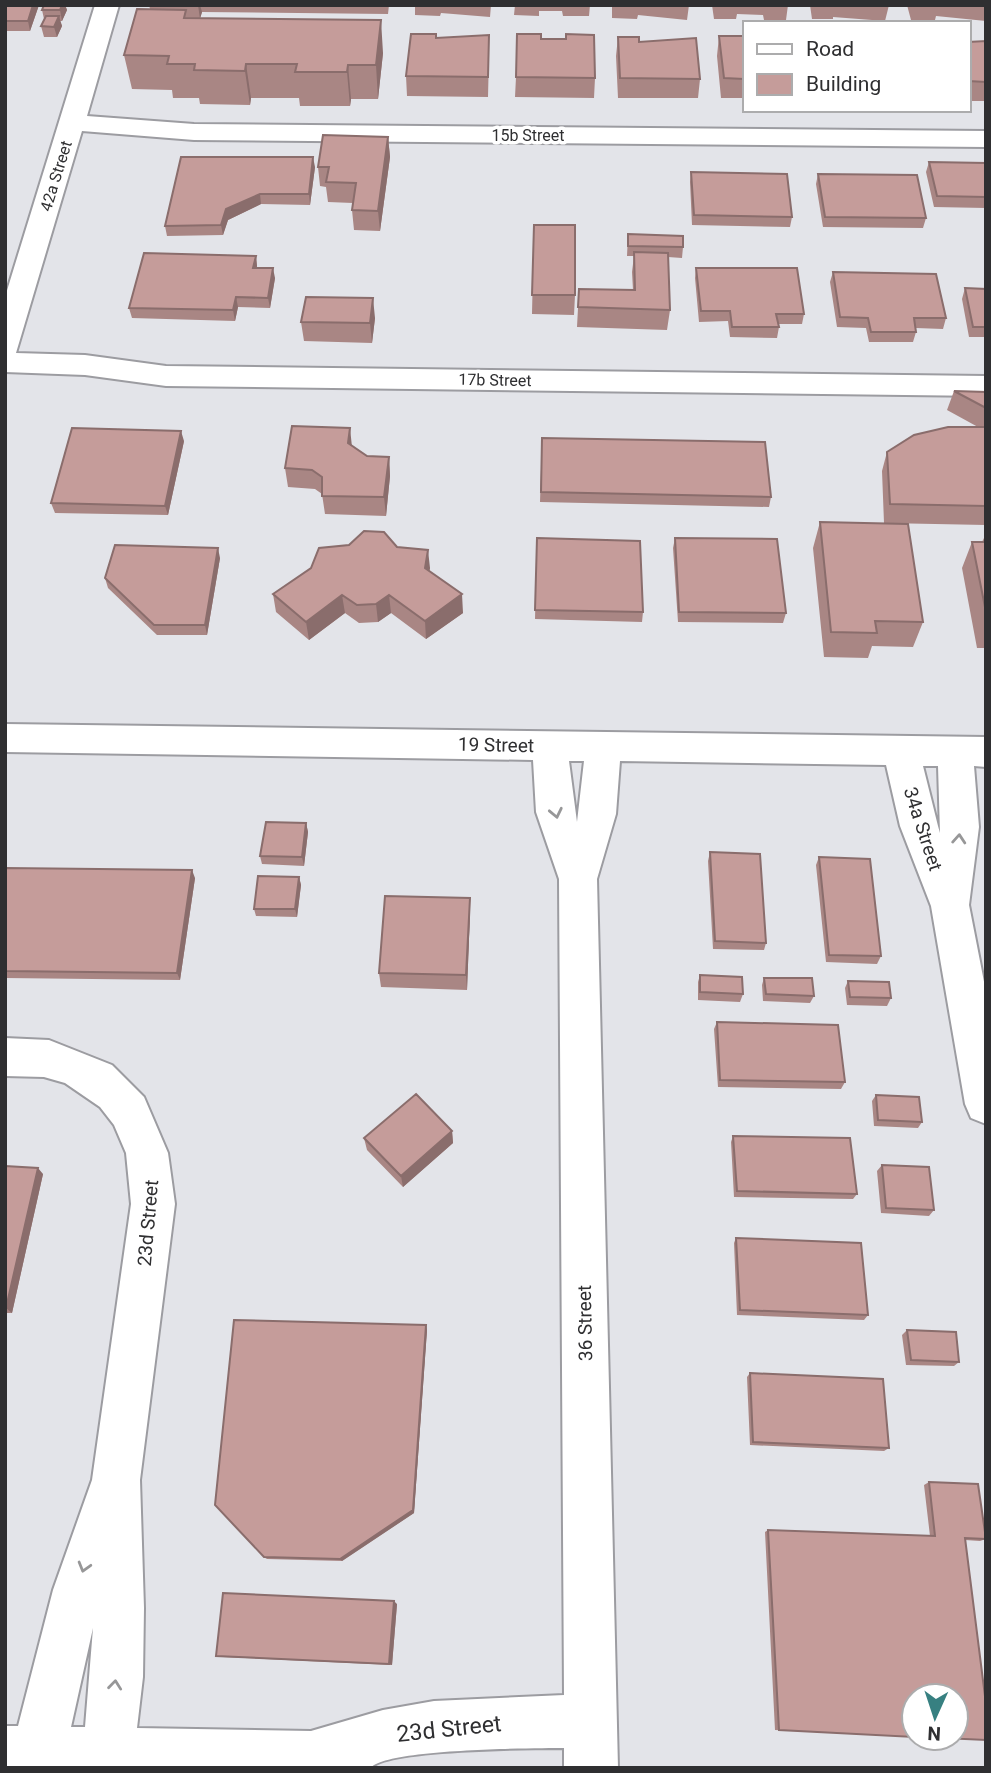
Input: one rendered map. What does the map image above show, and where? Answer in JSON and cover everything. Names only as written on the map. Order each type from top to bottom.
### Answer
[{"type":"street","name":"42a Street","points":[[5,346],[107,5]]},
{"type":"street","name":"15b Street","points":[[69,132],[131,139],[194,132],[986,139]]},
{"type":"street","name":"17b Street","points":[[5,362],[85,365],[166,376],[986,386]]},
{"type":"street","points":[[5,382],[80,382],[166,376]]},
{"type":"street","name":"19 Street","points":[[5,738],[971,751]]},
{"type":"street","name":"36 Street","points":[[550,746],[555,812],[564,845],[578,879],[591,1745]]},
{"type":"street","name":"36 Street","points":[[578,879],[592,846],[600,813],[602,747]]},
{"type":"street","name":"34a Street","points":[[901,751],[919,826],[950,906],[981,1053],[986,1102]]},
{"type":"street","name":"34a Street","points":[[950,906],[971,751]]},
{"type":"street","name":"23d Street","points":[[5,1057],[48,1059],[89,1074],[122,1100],[145,1136],[153,1169],[153,1204],[116,1480],[119,1608],[117,1677],[108,1753]]},
{"type":"street","name":"23d Street","points":[[116,1480],[92,1541],[22,1752],[328,1762],[383,1736],[457,1725],[529,1721],[591,1745]]},
{"type":"building","points":[[5,5],[33,5],[28,21],[5,21]]},
{"type":"building","points":[[44,5],[62,5],[60,10],[42,10]]},
{"type":"building","points":[[137,9],[186,10],[184,18],[381,20],[376,65],[348,65],[347,72],[295,72],[297,64],[246,64],[245,71],[194,70],[195,64],[167,64],[169,56],[124,55]]},
{"type":"building","points":[[46,16],[59,16],[54,27],[41,26]]},
{"type":"building","points":[[411,34],[436,34],[436,38],[489,35],[488,77],[406,76]]},
{"type":"building","points":[[517,34],[541,34],[541,39],[566,39],[566,34],[594,35],[595,78],[516,77]]},
{"type":"building","points":[[719,36],[743,36],[743,79],[724,78]]},
{"type":"building","points":[[618,37],[639,37],[639,42],[696,38],[700,79],[620,78]]},
{"type":"building","points":[[986,41],[986,82],[970,81],[970,42]]},
{"type":"building","points":[[323,135],[388,137],[378,211],[352,210],[356,183],[326,182],[329,167],[318,167]]},
{"type":"building","points":[[181,157],[313,157],[309,194],[260,194],[226,209],[221,225],[165,226]]},
{"type":"building","points":[[929,162],[986,163],[986,197],[937,196]]},
{"type":"building","points":[[691,172],[787,174],[792,217],[694,215]]},
{"type":"building","points":[[818,174],[917,175],[926,218],[825,217]]},
{"type":"building","points":[[534,225],[575,225],[575,295],[532,295]]},
{"type":"building","points":[[628,234],[683,236],[683,247],[628,246]]},
{"type":"building","points":[[634,252],[668,253],[670,310],[578,307],[579,289],[635,290]]},
{"type":"building","points":[[144,253],[256,256],[253,268],[273,268],[268,298],[236,297],[233,310],[129,308]]},
{"type":"building","points":[[696,268],[797,268],[804,314],[776,314],[779,327],[732,327],[730,311],[701,311]]},
{"type":"building","points":[[833,272],[936,274],[946,318],[914,318],[916,332],[871,332],[868,318],[840,317]]},
{"type":"building","points":[[965,288],[986,289],[986,327],[973,327]]},
{"type":"building","points":[[306,297],[373,298],[370,323],[301,322]]},
{"type":"building","points":[[954,391],[986,392],[986,408]]},
{"type":"building","points":[[292,426],[350,428],[348,443],[367,456],[389,457],[384,497],[322,496],[322,477],[312,470],[285,468]]},
{"type":"building","points":[[948,427],[986,427],[986,506],[890,504],[887,452],[914,435]]},
{"type":"building","points":[[72,428],[181,431],[165,506],[51,503]]},
{"type":"building","points":[[542,438],[765,442],[771,497],[541,492]]},
{"type":"building","points":[[820,522],[908,524],[923,622],[875,621],[877,633],[831,632]]},
{"type":"building","points":[[364,531],[384,532],[397,547],[428,550],[425,568],[462,594],[425,621],[389,595],[376,604],[357,605],[342,595],[306,622],[273,594],[311,568],[319,548],[349,545]]},
{"type":"building","points":[[537,538],[640,541],[643,612],[535,610]]},
{"type":"building","points":[[675,538],[777,539],[786,613],[679,612]]},
{"type":"building","points":[[972,542],[986,542],[986,612]]},
{"type":"building","points":[[115,545],[218,548],[205,625],[154,625],[105,578]]},
{"type":"building","points":[[266,822],[306,823],[302,857],[260,856]]},
{"type":"building","points":[[710,852],[760,854],[766,943],[715,941]]},
{"type":"building","points":[[819,857],[870,859],[881,956],[829,955]]},
{"type":"building","points":[[5,868],[192,870],[177,973],[5,971]]},
{"type":"building","points":[[258,876],[299,877],[295,909],[254,909]]},
{"type":"building","points":[[385,896],[470,898],[466,975],[379,973]]},
{"type":"building","points":[[700,975],[742,977],[743,994],[700,992]]},
{"type":"building","points":[[764,978],[812,978],[814,996],[766,994]]},
{"type":"building","points":[[848,981],[889,982],[891,998],[850,997]]},
{"type":"building","points":[[717,1022],[838,1025],[845,1082],[720,1080]]},
{"type":"building","points":[[416,1094],[452,1131],[401,1176],[364,1138]]},
{"type":"building","points":[[876,1095],[919,1097],[922,1122],[878,1120]]},
{"type":"building","points":[[733,1136],[850,1138],[857,1194],[737,1191]]},
{"type":"building","points":[[882,1165],[929,1167],[934,1210],[886,1208]]},
{"type":"building","points":[[5,1166],[38,1168],[6,1308],[5,1308]]},
{"type":"building","points":[[736,1238],[861,1243],[868,1315],[740,1310]]},
{"type":"building","points":[[234,1320],[426,1325],[413,1510],[340,1559],[264,1557],[215,1505]]},
{"type":"building","points":[[907,1330],[956,1332],[959,1362],[911,1360]]},
{"type":"building","points":[[750,1373],[883,1379],[889,1448],[753,1442]]},
{"type":"building","points":[[929,1482],[978,1484],[986,1539],[965,1538],[986,1704],[986,1740],[970,1739],[970,1682],[900,1682],[900,1736],[779,1730],[768,1530],[935,1536]]},
{"type":"building","points":[[223,1593],[394,1601],[389,1664],[216,1656]]}]
